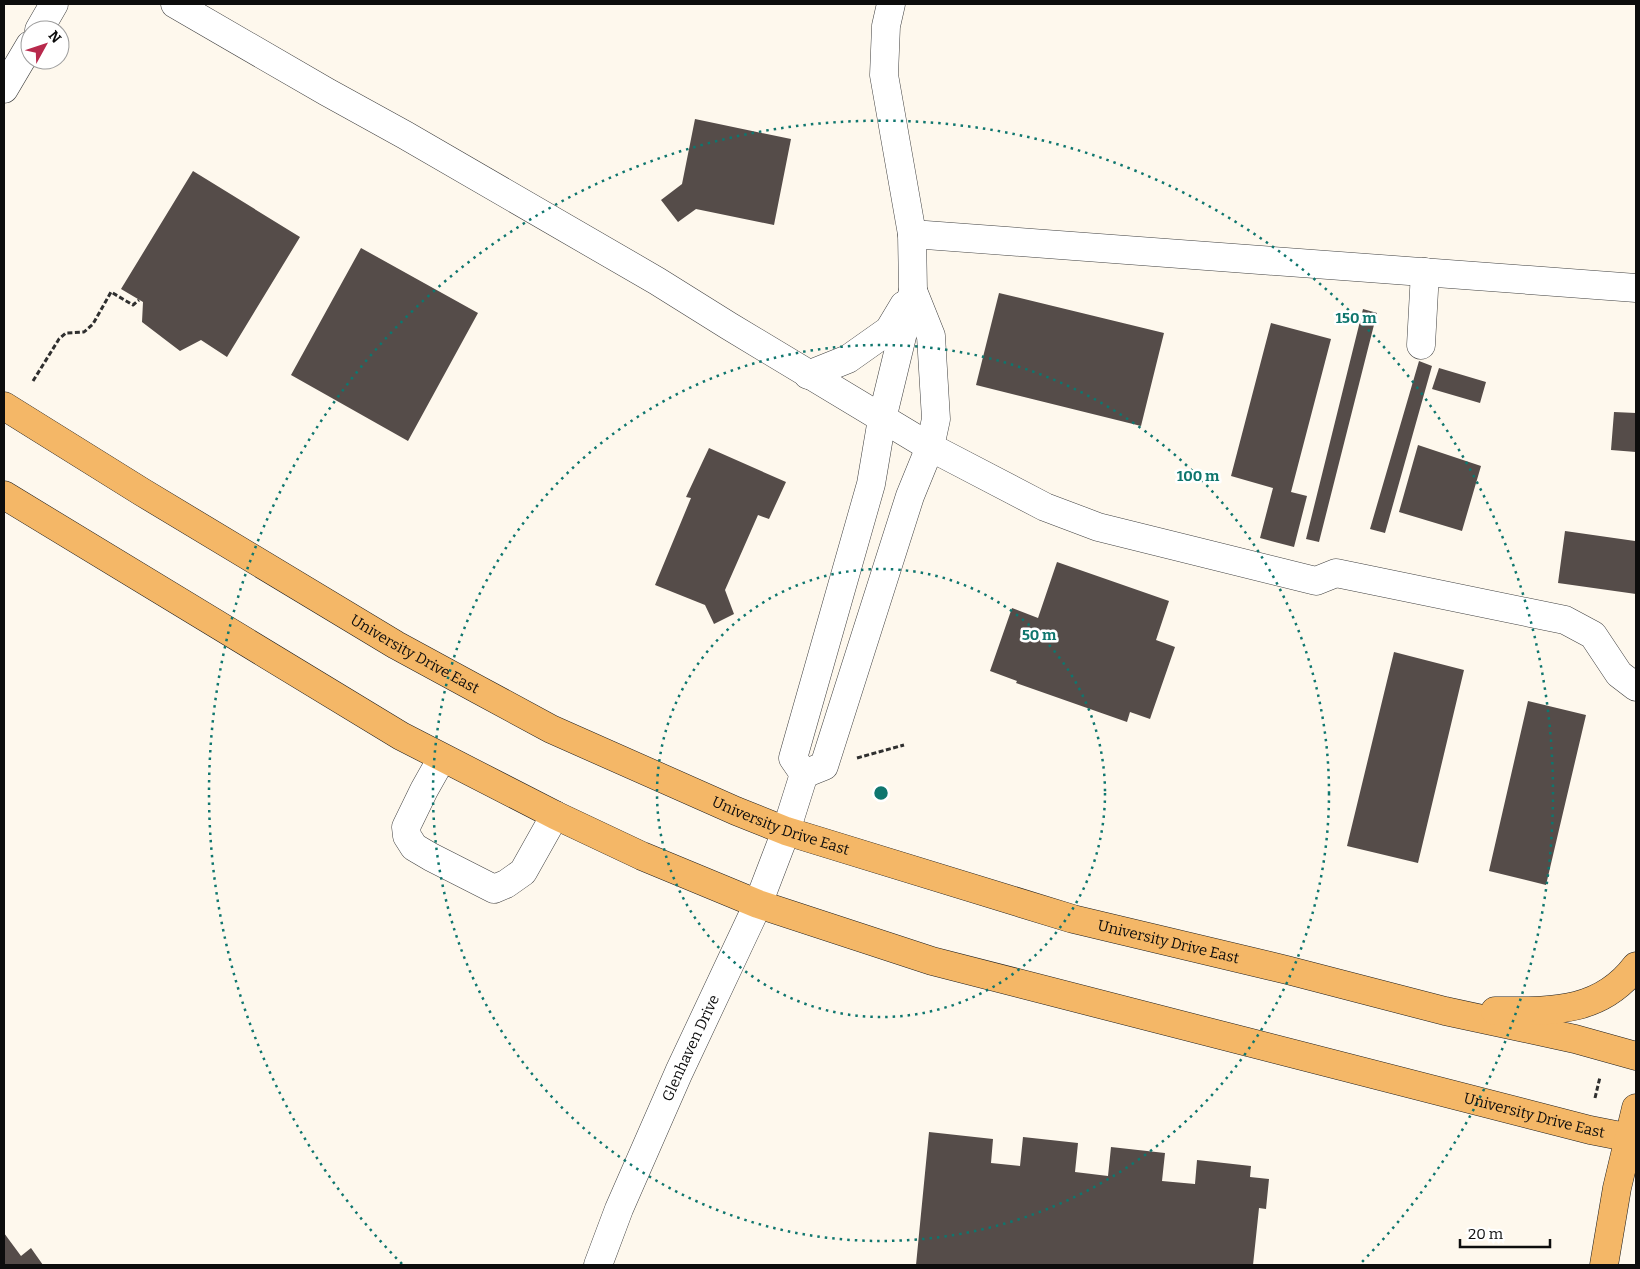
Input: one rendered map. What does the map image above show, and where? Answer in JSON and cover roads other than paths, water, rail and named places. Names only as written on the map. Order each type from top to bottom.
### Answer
[{"type":"main road","name":"University Drive East","points":[[4,406],[142,492],[396,645],[477,690],[551,729],[736,811],[786,831],[1073,919],[1287,970],[1445,1011],[1574,1039],[1636,1056]]},
{"type":"main road","name":"University Drive East","points":[[4,495],[392,731],[554,815],[642,856],[758,904],[932,961],[1533,1116],[1633,1138]]},
{"type":"main road","points":[[1445,1011],[1563,1009],[1596,1000],[1613,990],[1636,966]]},
{"type":"main road","points":[[1604,1265],[1617,1188],[1633,1138],[1636,1108]]},
{"type":"street","points":[[45,20],[54,4]]},
{"type":"street","points":[[175,4],[657,280],[808,375],[930,447],[1045,507],[1098,528],[1316,581],[1336,573],[1565,620],[1593,634],[1619,674],[1636,686]]},
{"type":"street","points":[[890,4],[886,26],[884,75],[912,234],[913,291],[882,419],[871,484],[793,758],[804,774],[824,766],[910,496],[930,447],[936,419],[931,336],[913,291]]},
{"type":"street","points":[[4,89],[20,62]]},
{"type":"street","points":[[912,234],[1636,288]]},
{"type":"street","points":[[1422,346],[1425,272]]},
{"type":"street","points":[[808,375],[848,359],[889,330],[913,291]]},
{"type":"street","points":[[442,758],[406,827],[407,836],[414,847],[438,861],[494,889],[506,884],[523,872],[554,815]]},
{"type":"street","name":"Glenhaven Drive","points":[[598,1265],[619,1209],[679,1072],[758,904],[786,831],[804,774]]}]
